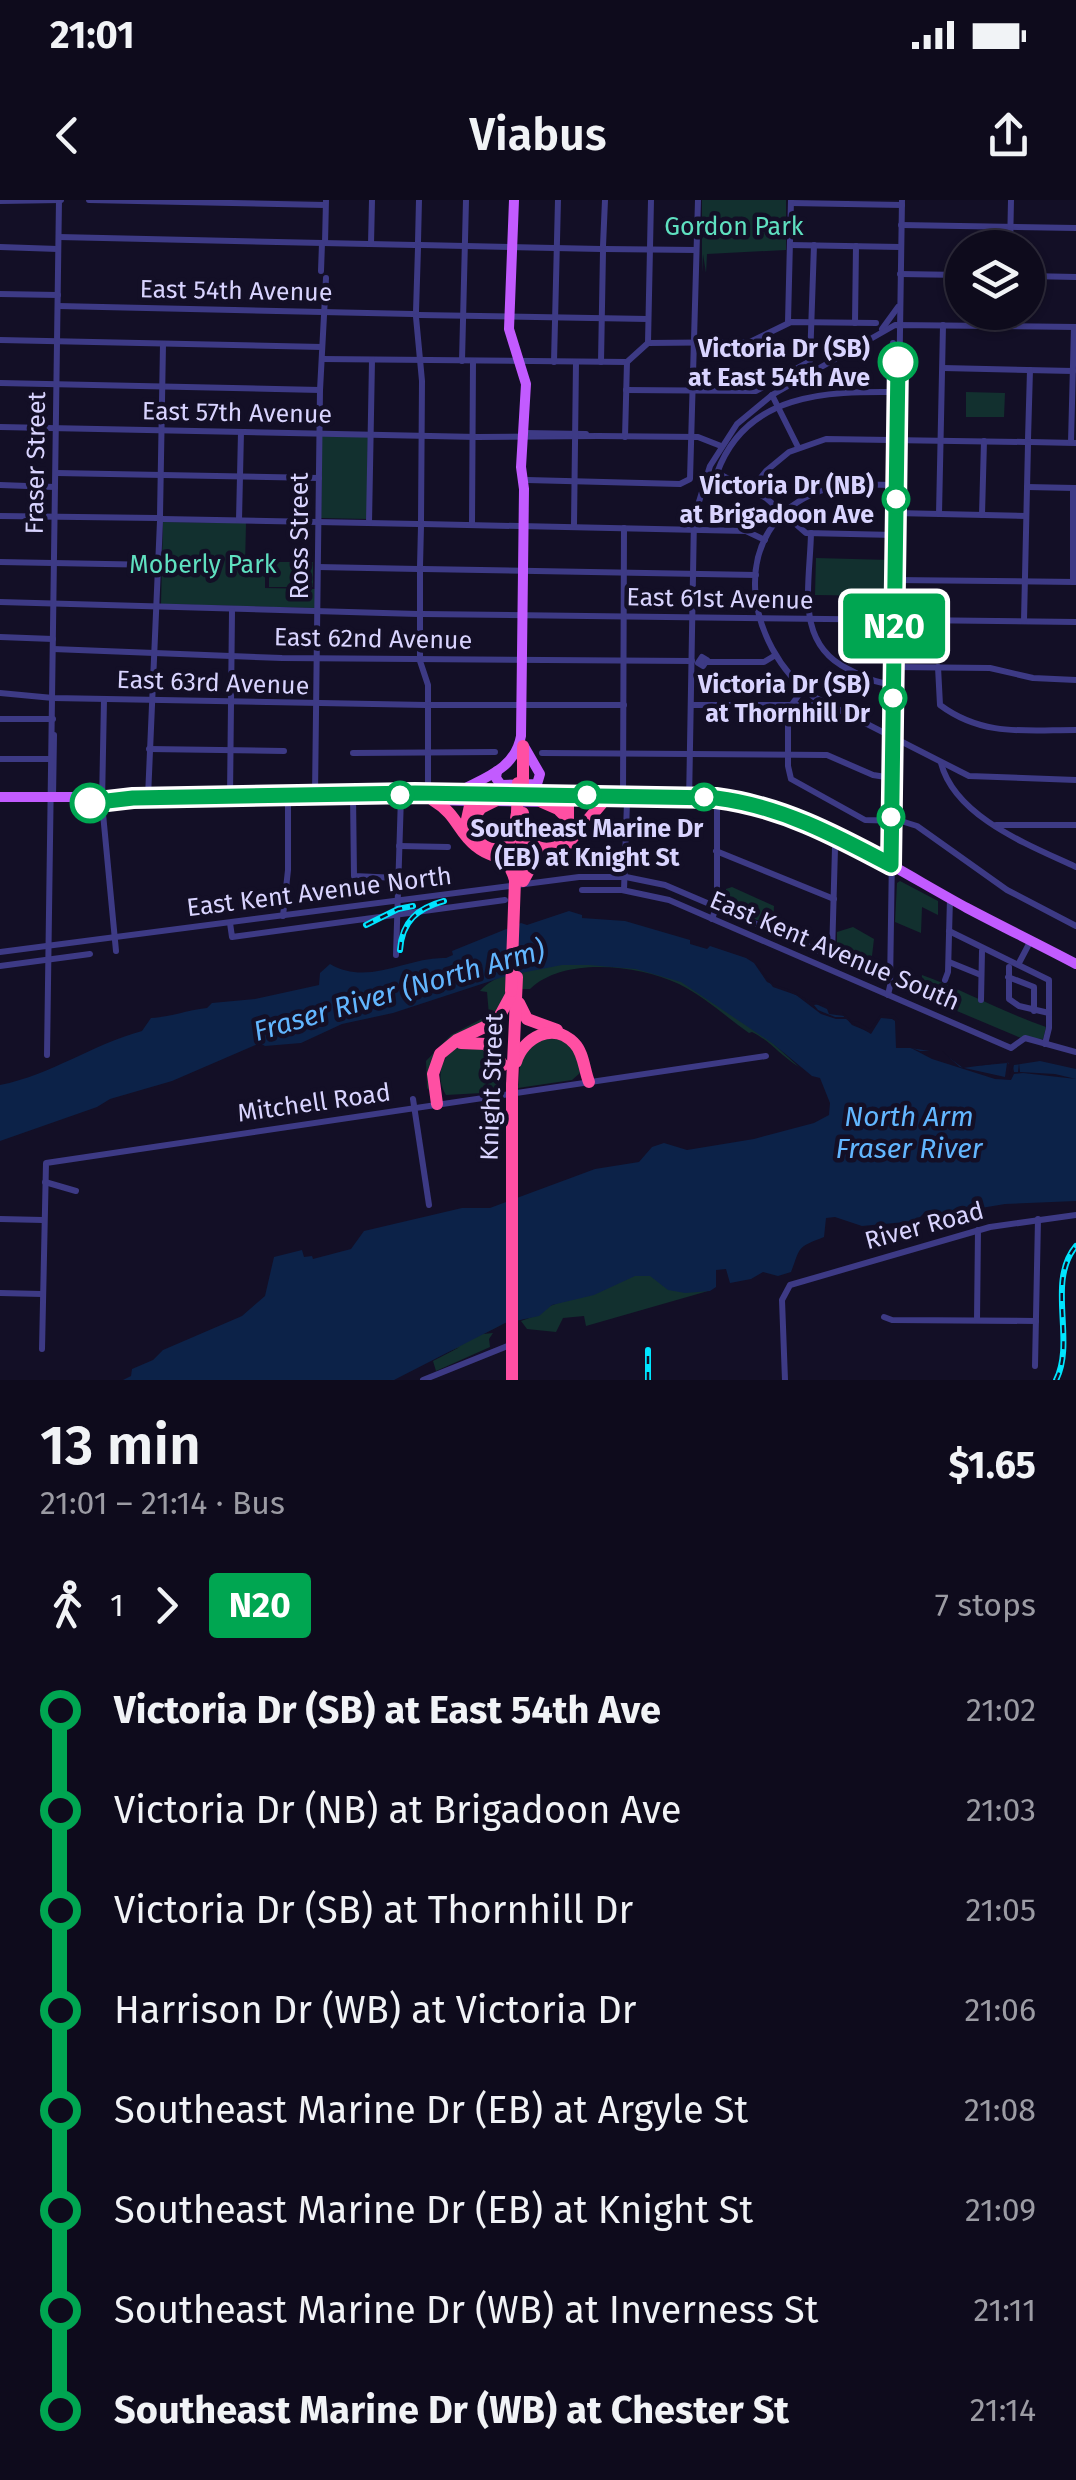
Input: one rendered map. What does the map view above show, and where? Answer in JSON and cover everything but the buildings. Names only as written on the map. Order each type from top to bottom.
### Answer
[{"type":"highway","name":"Knight Street","points":[[510,1380],[506,1121],[520,883],[521,744]]},
{"type":"highway","points":[[429,793],[452,813],[470,840],[484,852],[504,858],[520,883],[534,861],[561,850],[604,802]]},
{"type":"highway","points":[[470,840],[466,824],[472,801],[490,798]]},
{"type":"highway","points":[[490,798],[472,820],[473,836],[482,846],[494,848],[507,843],[520,813]]},
{"type":"highway","points":[[520,813],[534,846],[547,850],[558,847],[566,837],[570,798]]},
{"type":"highway","points":[[570,798],[574,836]]},
{"type":"highway","points":[[542,802],[566,817]]},
{"type":"highway","name":"Knight Street","points":[[510,1380],[509,1030],[513,993]]},
{"type":"highway","points":[[513,993],[528,1019],[579,1042],[591,1076]]},
{"type":"highway","points":[[432,1101],[433,1074],[440,1054],[457,1040],[497,1021],[513,993]]},
{"type":"highway","points":[[432,1101],[438,1065],[444,1054],[457,1044],[475,1041],[486,1044],[509,1074],[532,1038],[550,1033],[566,1037],[591,1076]]},
{"type":"highway","points":[[572,1084],[591,1076]]},
{"type":"main road","name":"Knight Street","points":[[512,202],[510,334],[526,384],[521,484],[525,484],[521,744]]},
{"type":"main road","points":[[455,793],[509,763],[521,744],[540,774],[537,784],[501,785],[497,771]]},
{"type":"main road","points":[[0,800],[429,793],[542,802],[570,798],[604,802],[627,797]]},
{"type":"main road","points":[[429,793],[472,801]]},
{"type":"main road","points":[[490,798],[716,800],[773,810],[1076,964]]},
{"type":"street","points":[[0,201],[60,200]]},
{"type":"street","name":"Fraser Street","points":[[47,1055],[60,200]]},
{"type":"street","points":[[89,200],[326,202]]},
{"type":"street","points":[[371,244],[372,200]]},
{"type":"street","points":[[419,200],[416,314],[422,381],[420,658],[428,685],[429,793]]},
{"type":"street","points":[[462,360],[466,200]]},
{"type":"street","points":[[554,362],[558,200]]},
{"type":"street","points":[[601,362],[604,200]]},
{"type":"street","points":[[648,343],[651,200]]},
{"type":"street","points":[[525,484],[575,480],[688,482],[692,472],[698,200]]},
{"type":"street","points":[[1010,230],[1011,200]]},
{"type":"street","name":"Ross Street","points":[[315,794],[326,202]]},
{"type":"street","points":[[788,322],[791,202],[902,203],[895,392],[888,994]]},
{"type":"street","points":[[901,225],[1076,228]]},
{"type":"street","points":[[59,237],[696,250]]},
{"type":"street","points":[[790,245],[900,247]]},
{"type":"street","points":[[626,390],[756,391],[811,359],[814,245]]},
{"type":"street","points":[[854,323],[856,246]]},
{"type":"street","points":[[0,247],[58,248]]},
{"type":"street","points":[[900,274],[945,275]]},
{"type":"street","points":[[1045,276],[1076,277]]},
{"type":"street","points":[[0,294],[58,295]]},
{"type":"street","name":"East 54th Avenue","points":[[58,306],[648,319]]},
{"type":"street","points":[[883,333],[899,306]]},
{"type":"street","points":[[322,359],[462,360],[519,365],[627,362],[648,343],[750,342],[788,322],[876,323]]},
{"type":"street","points":[[689,800],[693,530],[701,487],[720,446],[744,418],[772,395],[899,325],[943,326],[939,514]]},
{"type":"street","points":[[752,490],[769,468],[798,447],[826,439],[1074,442],[1075,327],[1045,327]]},
{"type":"street","points":[[883,333],[896,340]]},
{"type":"street","points":[[0,340],[322,347]]},
{"type":"street","points":[[148,798],[150,701],[158,608],[164,344]]},
{"type":"street","points":[[370,523],[372,360]]},
{"type":"street","points":[[472,524],[473,361]]},
{"type":"street","points":[[574,525],[576,362]]},
{"type":"street","points":[[625,436],[627,362]]},
{"type":"street","points":[[942,368],[1073,372]]},
{"type":"street","points":[[1024,622],[1030,370]]},
{"type":"street","points":[[0,383],[320,390]]},
{"type":"street","points":[[766,385],[798,447]]},
{"type":"street","points":[[895,392],[826,392],[778,407],[742,434],[717,474],[752,490],[811,534],[895,536]]},
{"type":"street","name":"East 57th Avenue","points":[[0,427],[693,437],[720,446]]},
{"type":"street","points":[[239,520],[240,432]]},
{"type":"street","points":[[982,515],[984,440]]},
{"type":"street","points":[[56,473],[319,478]]},
{"type":"street","points":[[0,485],[55,487]]},
{"type":"street","points":[[896,485],[833,487],[803,499],[784,513],[765,540],[756,575],[758,618],[774,656],[802,688],[828,705],[969,776],[1076,780]]},
{"type":"street","points":[[894,580],[1074,582],[1075,488],[1027,487]]},
{"type":"street","points":[[895,513],[1026,516]]},
{"type":"street","points":[[0,516],[574,525],[748,531],[765,540]]},
{"type":"street","points":[[624,528],[624,890]]},
{"type":"street","points":[[811,534],[810,619],[816,643],[831,660],[869,680],[893,684]]},
{"type":"street","points":[[0,562],[159,565]]},
{"type":"street","points":[[318,568],[756,575]]},
{"type":"street","name":"East 61st Avenue","points":[[0,602],[420,614],[1076,622]]},
{"type":"street","points":[[230,796],[232,610]]},
{"type":"street","points":[[0,638],[53,639]]},
{"type":"street","name":"East 62nd Avenue","points":[[53,650],[692,661]]},
{"type":"street","points":[[707,662],[764,662],[774,656]]},
{"type":"street","points":[[893,667],[990,668],[1033,678],[1076,680]]},
{"type":"street","points":[[938,668],[940,705],[977,726],[992,730],[1076,730]]},
{"type":"street","points":[[802,688],[790,707],[788,754],[788,774],[798,785],[865,820],[917,826],[1028,903],[1076,926]]},
{"type":"street","name":"East 63rd Avenue","points":[[0,693],[104,700],[318,705],[624,705]]},
{"type":"street","points":[[104,700],[102,799],[116,952]]},
{"type":"street","points":[[692,706],[828,705]]},
{"type":"street","points":[[0,718],[52,723]]},
{"type":"street","points":[[149,750],[284,751]]},
{"type":"street","points":[[353,753],[495,752]]},
{"type":"street","points":[[542,752],[834,756],[873,775],[892,778]]},
{"type":"street","points":[[0,759],[51,760]]},
{"type":"street","points":[[941,764],[945,778],[970,809],[1076,867]]},
{"type":"street","points":[[956,794],[969,776]]},
{"type":"street","points":[[283,916],[288,870],[288,795]]},
{"type":"street","points":[[354,795],[354,876],[398,878]]},
{"type":"street","points":[[396,955],[399,846],[406,796]]},
{"type":"street","points":[[712,919],[717,905],[716,800]]},
{"type":"street","points":[[1023,840],[1027,824]]},
{"type":"street","points":[[995,825],[1076,825]]},
{"type":"street","points":[[832,955],[838,841]]},
{"type":"street","points":[[399,846],[448,847]]},
{"type":"street","points":[[716,851],[834,899]]},
{"type":"street","name":"East Kent Avenue North","points":[[0,952],[580,877],[626,876],[666,885],[717,905],[920,994]]},
{"type":"street","name":"East Kent Avenue South","points":[[582,890],[624,890],[670,900],[1015,1046],[1025,1038],[1045,1044]]},
{"type":"street","points":[[945,980],[950,899]]},
{"type":"street","points":[[230,923],[232,936],[504,900]]},
{"type":"street","points":[[949,931],[1049,980],[1045,1044],[1076,1052]]},
{"type":"street","points":[[1019,963],[1030,940]]},
{"type":"street","points":[[981,1000],[982,951]]},
{"type":"street","points":[[0,966],[90,954]]},
{"type":"street","points":[[949,962],[981,974]]},
{"type":"street","points":[[1034,1010],[1034,986],[1009,972],[1008,998],[1034,1010],[1049,1013]]},
{"type":"street","points":[[591,1076],[766,1056]]},
{"type":"street","name":"Mitchell Road","points":[[45,1182],[46,1164],[52,1162],[432,1101],[572,1084]]},
{"type":"street","points":[[429,1206],[432,1101]]},
{"type":"street","points":[[39,1345],[45,1182],[76,1191]]},
{"type":"street","name":"River Road","points":[[785,1380],[782,1300],[786,1288],[978,1230],[1076,1216]]},
{"type":"street","points":[[0,1219],[44,1220]]},
{"type":"street","points":[[1035,1366],[1038,1219]]},
{"type":"street","points":[[977,1320],[978,1230]]},
{"type":"street","points":[[0,1294],[42,1294]]},
{"type":"street","points":[[884,1316],[892,1320],[1036,1321]]},
{"type":"street","points":[[423,1380],[482,1358],[502,1346],[518,1344]]},
{"type":"green space","name":"Gordon Park","points":[[702,200],[786,200],[786,250],[707,254],[706,273],[703,254],[702,273]]},
{"type":"green space","points":[[966,392],[1005,393],[1004,417],[966,417]]},
{"type":"green space","points":[[322,436],[368,437],[367,519],[321,518]]},
{"type":"green space","name":"Moberly Park","points":[[163,522],[246,523],[245,566],[265,567],[265,588],[315,589],[315,608],[161,604]]},
{"type":"green space","points":[[816,558],[890,560],[889,596],[815,595]]},
{"type":"green space","points":[[269,562],[313,562],[313,587],[269,587]]},
{"type":"green space","points":[[900,881],[938,901],[938,915],[922,907],[921,933],[895,922]]},
{"type":"green space","points":[[732,887],[774,906],[773,927],[729,908],[726,889]]},
{"type":"green space","points":[[853,927],[874,939],[871,964],[865,968],[837,955],[837,932]]},
{"type":"green space","points":[[578,960],[666,973],[730,1004],[799,1067],[679,984],[644,972],[582,968],[562,972],[530,989],[521,989],[506,976],[505,995],[496,1017],[450,1039],[432,1094],[427,1088],[426,1061],[451,1035],[489,1015],[487,992],[480,991],[512,972]]},
{"type":"green space","points":[[922,975],[1046,1027],[1043,1039],[1021,1038],[919,995]]},
{"type":"green space","points":[[547,1035],[572,1045],[581,1072],[572,1080],[518,1088],[521,1055]]},
{"type":"green space","points":[[475,1044],[497,1061],[500,1092],[446,1095],[440,1077],[445,1059],[454,1048]]},
{"type":"green space","points":[[642,1271],[708,1291],[586,1326],[584,1316],[563,1318],[556,1332],[527,1329],[521,1321],[532,1317],[506,1323]]},
{"type":"green space","points":[[504,1323],[483,1334],[493,1333],[490,1347],[436,1371],[433,1361],[460,1347],[375,1380],[408,1360]]},
{"type":"water","name":"North Arm Fraser River","points":[[569,911],[582,918],[625,921],[746,958],[767,982],[827,1009],[829,1014],[844,1016],[852,1025],[869,1032],[881,1016],[897,1020],[897,1046],[943,1053],[963,1068],[1006,1062],[1010,1079],[1014,1065],[1040,1061],[1076,1069],[1076,1201],[1005,1204],[939,1215],[933,1210],[916,1221],[862,1226],[826,1218],[824,1237],[801,1249],[791,1272],[778,1276],[763,1272],[730,1283],[726,1269],[716,1270],[716,1287],[685,1293],[668,1290],[650,1276],[635,1276],[594,1295],[552,1305],[539,1316],[505,1323],[394,1380],[123,1380],[131,1376],[132,1369],[153,1360],[163,1350],[242,1316],[265,1296],[274,1257],[302,1250],[304,1257],[313,1259],[351,1249],[364,1231],[462,1208],[490,1208],[595,1169],[639,1162],[652,1147],[664,1143],[687,1150],[754,1139],[814,1123],[829,1115],[830,1103],[820,1078],[681,982],[636,969],[562,965],[506,976],[393,1013],[342,1024],[301,1043],[260,1043],[172,1081],[110,1099],[0,1141],[0,1085],[142,1031],[151,1018],[319,985],[320,973],[330,964],[345,970],[374,972],[446,958],[453,955],[452,951],[521,923],[527,925]]},
{"type":"pier","points":[[756,964],[773,984],[809,1001],[825,1003],[814,1005],[835,1017],[844,1017],[842,1011],[852,1022],[870,1029],[881,1014],[894,1015],[899,1020],[899,1044],[912,1044],[912,1048],[920,1051],[942,1051],[960,1067],[1005,1077],[1007,1063],[976,1066],[1006,1061],[1010,1065],[1009,1077],[1013,1066],[1014,1072],[1018,1072],[1019,1063],[1020,1072],[1076,1079],[1023,1073],[1014,1074],[1011,1080],[995,1079],[932,1059],[911,1048],[896,1048],[892,1019],[881,1018],[871,1034],[846,1019],[836,1019],[821,1014],[796,995],[773,987]]},
{"type":"railway","points":[[400,950],[404,931],[413,917],[444,901]]},
{"type":"railway","points":[[366,925],[413,906]]},
{"type":"railway","points":[[1056,1380],[1063,1348],[1063,1277],[1076,1246]]},
{"type":"railway","points":[[648,1350],[648,1380]]},
{"type":"bus line","name":"N20","points":[[90,803],[133,798],[415,793],[716,798],[753,804],[799,819],[891,865],[898,362]]},
{"type":"place","name":"Victoria Dr (SB) at East 54th Ave","points":[[898,362]]},
{"type":"place","name":"Victoria Dr (NB) at Brigadoon Ave","points":[[896,499]]},
{"type":"place","name":"Victoria Dr (SB) at Thornhill Dr","points":[[893,698]]},
{"type":"place","name":"Southeast Marine Dr (EB) at Knight St","points":[[587,795]]},
{"type":"water label","name":"Fraser River (North Arm)","points":[[399,990]]}]
